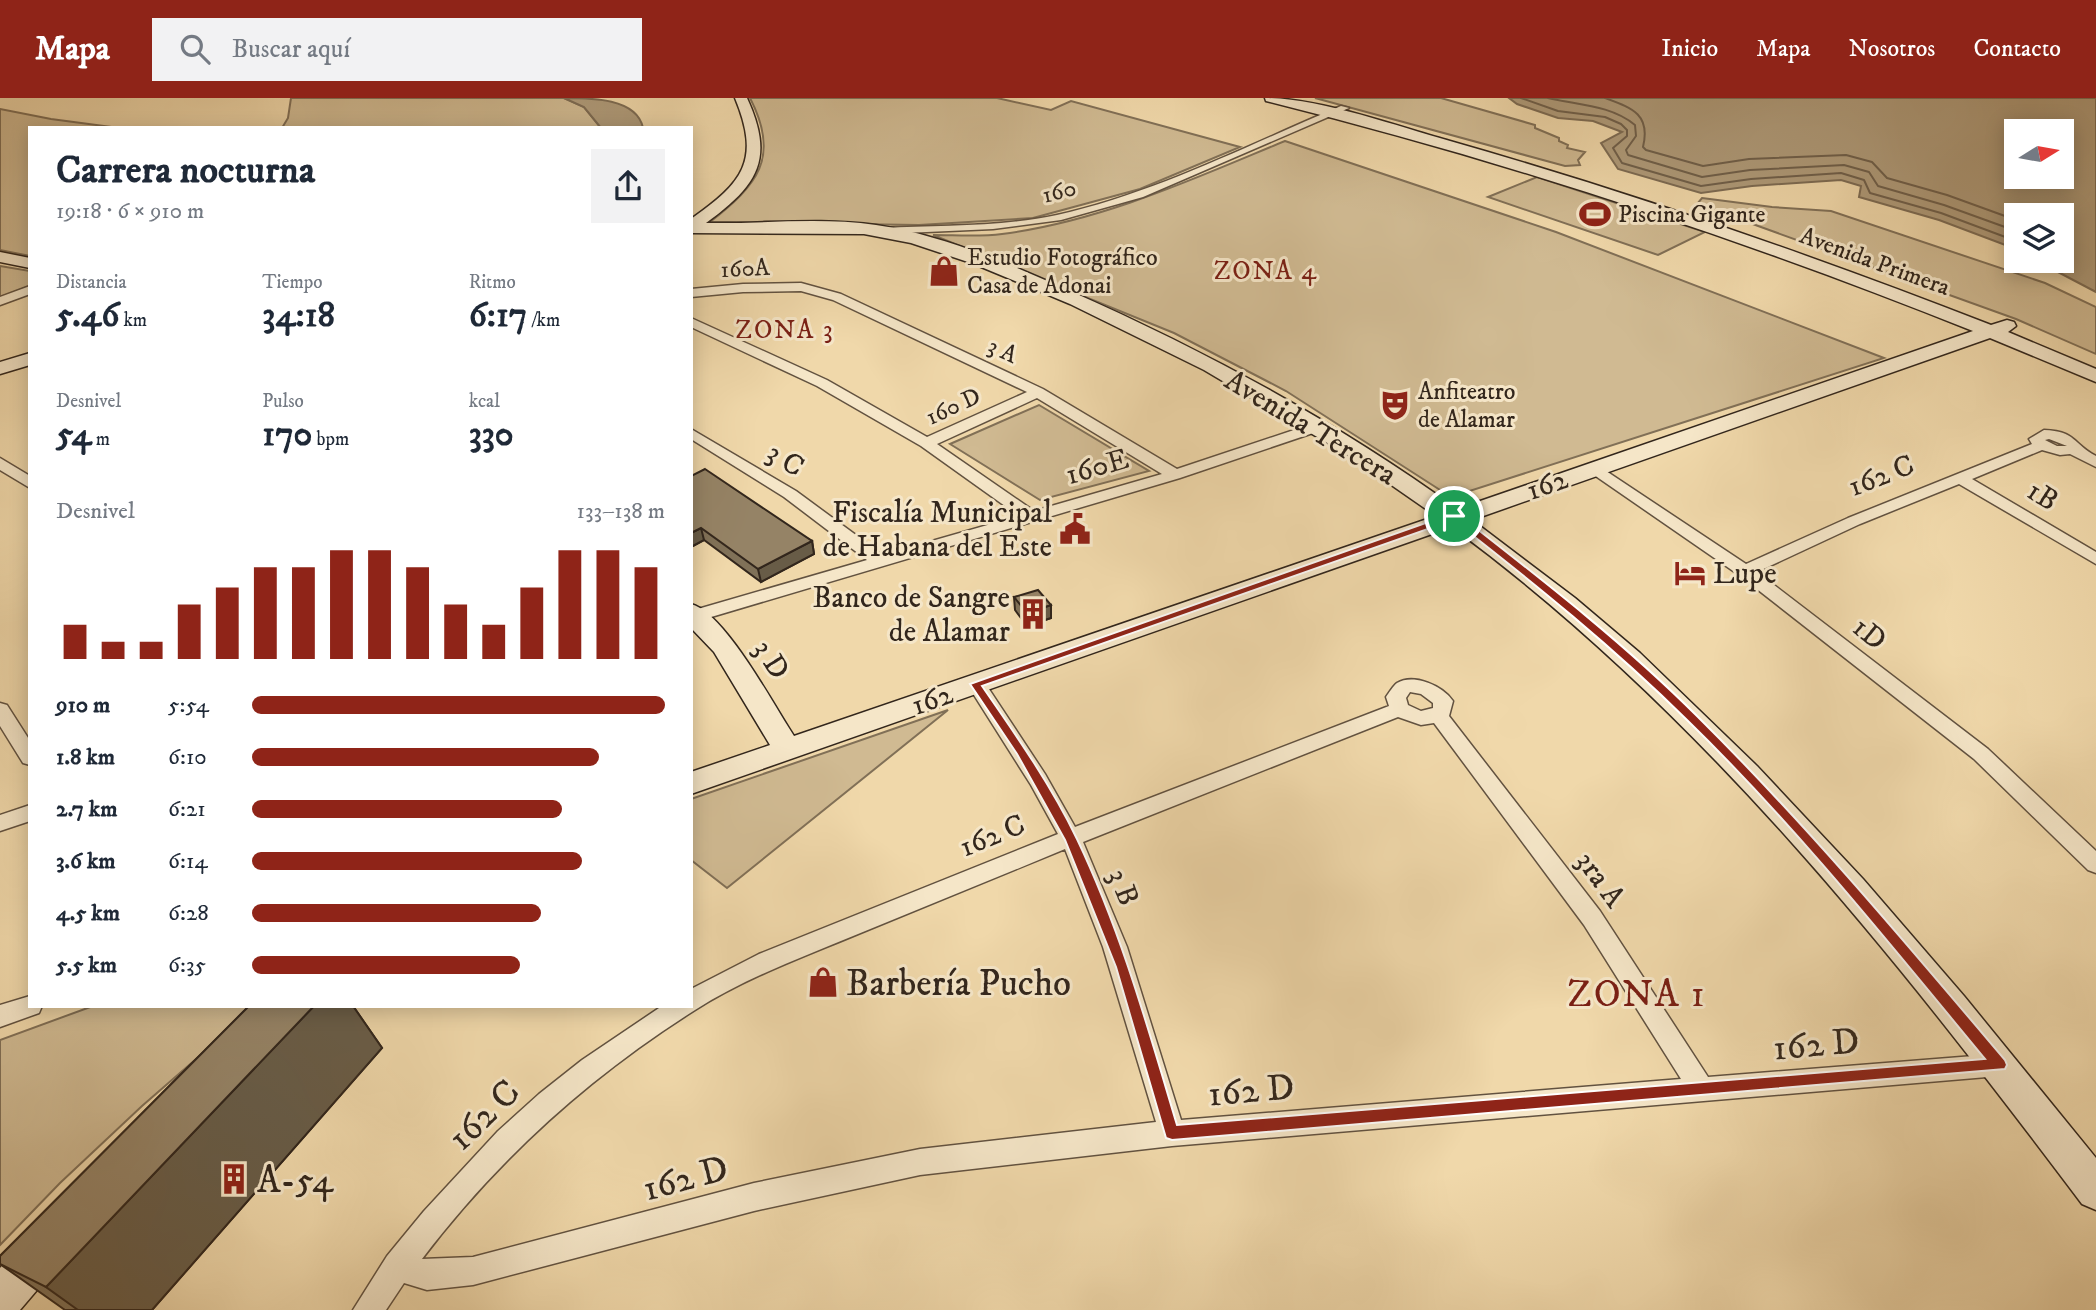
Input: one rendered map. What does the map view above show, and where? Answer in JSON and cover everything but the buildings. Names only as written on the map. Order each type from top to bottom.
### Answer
[{"type":"street","points":[[726,98],[739,124],[740,145]]},
{"type":"street","points":[[693,226],[732,197],[749,175],[755,155],[755,134],[750,115],[741,98]]},
{"type":"street","name":"Avenida Primera","points":[[1271,98],[1339,110]]},
{"type":"street","name":"Avenida Primera","points":[[1300,98],[1685,218],[2096,363]]},
{"type":"street","name":"160","points":[[693,227],[882,231],[993,226],[1057,218],[1139,195],[1339,110]]},
{"type":"street","points":[[693,209],[712,196],[728,180],[734,166]]},
{"type":"street","name":"160","points":[[693,236],[766,229]]},
{"type":"street","name":"Avenida Tercera","points":[[882,231],[970,258],[1111,317],[1185,352],[1317,427],[1454,516],[1559,598],[1692,717],[1839,873],[1999,1065],[2096,1190]]},
{"type":"street","points":[[0,257],[28,263]]},
{"type":"street","name":"160A","points":[[693,293],[743,288],[801,287]]},
{"type":"street","name":"3 A","points":[[801,287],[837,297],[1038,392],[1175,475]]},
{"type":"street","points":[[0,301],[28,291]]},
{"type":"street","points":[[693,323],[822,383],[926,443],[1031,517]]},
{"type":"street","name":"Avenida Primera","points":[[1999,328],[2096,376]]},
{"type":"street","name":"162","points":[[693,782],[1999,328]]},
{"type":"street","points":[[0,368],[28,360]]},
{"type":"street","name":"160 D","points":[[926,443],[1038,392]]},
{"type":"street","name":"160E","points":[[693,615],[1175,475],[1317,427]]},
{"type":"street","name":"3 C","points":[[693,434],[790,494],[881,562]]},
{"type":"street","name":"162 C","points":[[1745,571],[1854,521],[2042,445],[2063,452],[2073,450],[2096,462]]},
{"type":"street","points":[[0,463],[28,482]]},
{"type":"street","name":"1D","points":[[1592,468],[1745,571],[1980,754],[2096,864]]},
{"type":"street","name":"1B","points":[[1961,479],[2096,559]]},
{"type":"street","name":"3 D","points":[[693,616],[724,647],[787,749]]},
{"type":"street","name":"3 B","points":[[976,684],[1021,752],[1071,839],[1123,967],[1172,1133]]},
{"type":"street","points":[[1419,686],[1440,696],[1443,707],[1438,715],[1423,718],[1400,709],[1396,697],[1398,692],[1403,688],[1419,686]]},
{"type":"street","name":"162 C","points":[[693,1000],[767,961],[1400,709]]},
{"type":"street","points":[[0,710],[28,755]]},
{"type":"street","name":"3ra A","points":[[1438,715],[1592,918],[1701,1089]]},
{"type":"street","points":[[0,823],[28,814]]},
{"type":"street","points":[[0,1016],[28,1007]]},
{"type":"street","name":"162 C","points":[[368,1310],[397,1266],[451,1197],[504,1141],[580,1076],[680,1008]]},
{"type":"street","name":"162 D","points":[[397,1266],[427,1275],[474,1271],[754,1197],[920,1162],[1172,1133],[1999,1065]]},
{"type":"street","points":[[0,1301],[69,1220]]},
{"type":"shaded area","points":[[291,98],[564,98],[584,107],[599,126],[283,126],[288,118]]},
{"type":"shaded area","points":[[750,98],[997,98],[1051,110],[1071,101],[1240,147],[1140,189],[1033,218],[919,225],[710,222],[740,195],[759,169],[763,154],[763,137]]},
{"type":"shaded area","points":[[1315,98],[1441,98],[1535,125],[1535,128],[1559,138],[1559,141],[1568,145],[1567,148],[1585,152],[1578,160],[1580,165],[1565,166]]},
{"type":"shaded area","points":[[0,109],[104,126],[28,126],[28,256],[0,250]]},
{"type":"shaded area","points":[[1285,141],[1556,232],[1884,358],[1451,497],[1286,391],[1174,333],[933,235],[1002,234],[1075,219],[1146,197]]},
{"type":"shaded area","name":"Piscina Gigante","points":[[1537,177],[1705,232],[1658,255],[1488,197]]},
{"type":"shaded area","points":[[1702,198],[1831,211],[2004,269],[2004,273],[2015,273],[2045,283],[2096,307],[2096,354],[2016,319],[1697,204]]},
{"type":"shaded area","points":[[0,266],[28,271],[28,287],[0,297]]},
{"type":"shaded area","points":[[1039,405],[1149,471],[1040,500],[950,444]]},
{"type":"shaded area","points":[[948,710],[727,888],[693,862],[693,798]]},
{"type":"shaded area","points":[[88,1008],[255,1008],[142,1106],[60,1183],[0,1245],[0,1040]]},
{"type":"water","points":[[564,98],[587,98],[622,105],[639,118],[642,126],[599,126],[584,107]]},
{"type":"water","points":[[1509,98],[2096,98],[2096,292],[2060,273],[2074,273],[2074,203],[2004,203],[2004,244],[1939,220],[1859,197],[1861,186],[1841,180],[1752,186],[1701,193],[1618,169],[1601,143],[1622,132],[1593,121],[1558,118],[1517,104]]},
{"type":"place","name":"Piscina Gigante","points":[[1595,214]]},
{"type":"place","name":"Estudio Fotográfico Casa de Adonai","points":[[944,271]]},
{"type":"place","name":"Anfiteatro de Alamar","points":[[1395,405]]},
{"type":"place","name":"Fiscalía Municipal de Habana del Este","points":[[1075,529]]},
{"type":"place","name":"Lupe","points":[[1690,573]]},
{"type":"place","name":"Banco de Sangre de Alamar","points":[[1033,614]]},
{"type":"place","name":"Barbería Pucho","points":[[823,982]]},
{"type":"place","name":"A-54","points":[[234,1179]]},
{"type":"district","name":"ZONA 4","points":[[1266,270]]},
{"type":"district","name":"ZONA 3","points":[[785,329]]},
{"type":"district","name":"ZONA 1","points":[[1637,993]]},
{"type":"route","points":[[1454,516],[1559,598],[1692,717],[1839,873],[1999,1065],[1172,1133],[1123,967],[1071,839],[1021,752],[976,684],[1454,516]]}]
